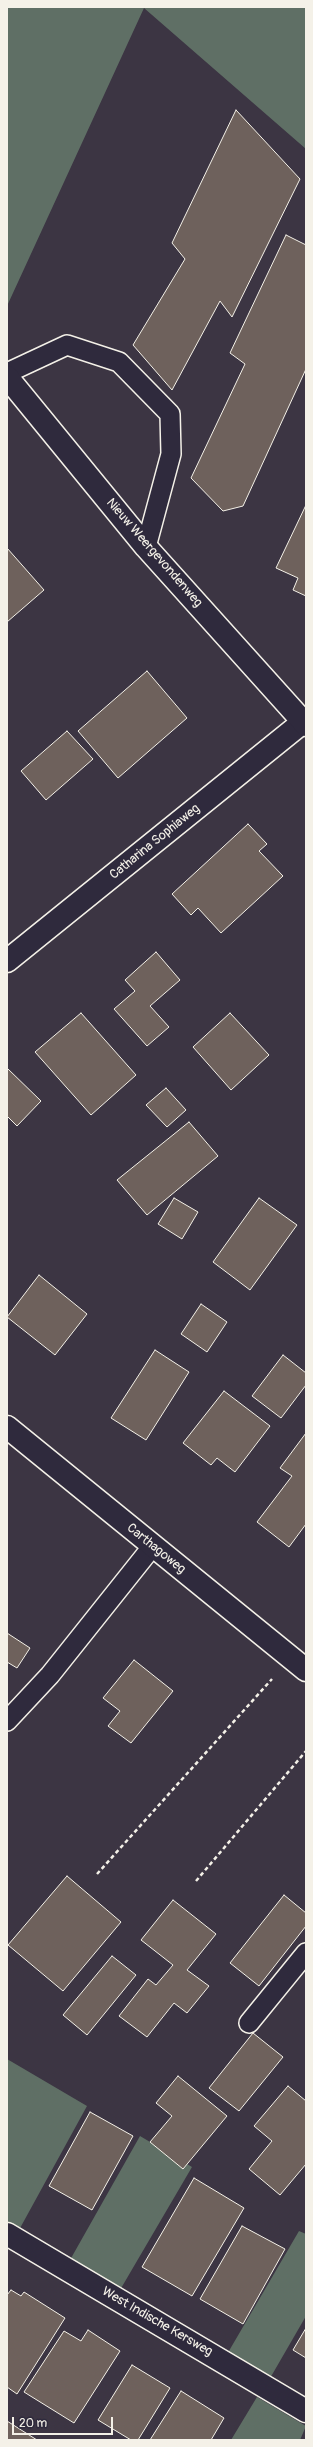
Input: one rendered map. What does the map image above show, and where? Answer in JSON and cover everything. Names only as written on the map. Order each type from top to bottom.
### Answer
[{"type":"street","name":"Nieuw Weergevondenweg","points":[[7,377],[146,547],[305,723]]},
{"type":"street","name":"Catharina Sophiaweg","points":[[7,961],[305,723]]},
{"type":"street","name":"Carthagoweg","points":[[7,1427],[152,1547],[299,1664]]},
{"type":"street","name":"West Indische Kersweg","points":[[7,2234],[306,2411]]},
{"type":"lane","points":[[7,373],[67,345],[119,362],[170,414],[171,454],[146,547]]},
{"type":"lane","points":[[7,1721],[50,1675],[152,1547]]},
{"type":"lane","points":[[249,2023],[306,1953]]},
{"type":"path","points":[[97,1874],[299,1664]]},
{"type":"path","points":[[196,1881],[306,1751]]},
{"type":"green space","points":[[7,7],[306,7],[306,149],[144,8],[7,306]]},
{"type":"green space","points":[[7,2059],[87,2106],[19,2230],[7,2223]]},
{"type":"green space","points":[[140,2136],[192,2167],[120,2290],[70,2260]]},
{"type":"green space","points":[[299,2231],[306,2234],[306,2316],[269,2380],[226,2356]]},
{"type":"green space","points":[[257,2397],[306,2426],[300,2440],[231,2440]]},
{"type":"building","points":[[236,110],[300,179],[232,317],[220,301],[172,390],[133,345],[185,259],[172,243]]},
{"type":"building","points":[[286,235],[306,245],[306,369],[243,506],[223,511],[191,478],[245,364],[230,353]]},
{"type":"building","points":[[306,505],[306,596],[293,590],[298,578],[276,568]]},
{"type":"building","points":[[7,548],[44,590],[7,622]]},
{"type":"building","points":[[147,671],[187,718],[118,778],[78,731]]},
{"type":"building","points":[[67,731],[93,759],[46,800],[21,771]]},
{"type":"building","points":[[248,824],[267,844],[259,851],[283,876],[221,933],[198,908],[191,915],[172,894]]},
{"type":"building","points":[[156,952],[180,980],[150,1006],[169,1027],[147,1046],[114,1009],[135,991],[125,980]]},
{"type":"building","points":[[81,1013],[136,1075],[91,1115],[35,1052]]},
{"type":"building","points":[[230,1013],[269,1055],[231,1090],[193,1047]]},
{"type":"building","points":[[7,1068],[41,1101],[17,1126],[7,1116]]},
{"type":"building","points":[[166,1088],[186,1110],[167,1127],[146,1105]]},
{"type":"building","points":[[189,1122],[218,1156],[147,1215],[117,1180]]},
{"type":"building","points":[[174,1198],[198,1212],[182,1239],[158,1224]]},
{"type":"building","points":[[259,1198],[297,1225],[250,1290],[213,1262]]},
{"type":"building","points":[[39,1275],[87,1314],[55,1355],[7,1317]]},
{"type":"building","points":[[201,1304],[227,1322],[207,1352],[181,1334]]},
{"type":"building","points":[[155,1350],[189,1372],[146,1440],[111,1418]]},
{"type":"building","points":[[283,1355],[306,1373],[306,1385],[281,1418],[252,1396]]},
{"type":"building","points":[[224,1391],[270,1426],[235,1472],[217,1458],[211,1465],[183,1443]]},
{"type":"building","points":[[306,1433],[306,1524],[289,1547],[257,1522],[292,1476],[280,1468]]},
{"type":"building","points":[[7,1633],[30,1648],[17,1668],[7,1662]]},
{"type":"building","points":[[134,1660],[173,1691],[131,1743],[108,1726],[120,1711],[103,1698]]},
{"type":"building","points":[[67,1876],[121,1922],[63,1991],[8,1945]]},
{"type":"building","points":[[284,1895],[306,1913],[306,1926],[259,1986],[230,1963]]},
{"type":"building","points":[[173,1900],[216,1934],[187,1970],[209,1986],[187,2013],[174,2003],[147,2037],[119,2016],[148,1979],[156,1985],[173,1965],[141,1940]]},
{"type":"building","points":[[112,1956],[136,1975],[87,2035],[63,2015]]},
{"type":"building","points":[[253,2033],[283,2057],[239,2111],[209,2088]]},
{"type":"building","points":[[178,2076],[227,2116],[183,2169],[150,2142],[172,2116],[156,2103]]},
{"type":"building","points":[[288,2086],[306,2101],[306,2164],[280,2195],[249,2169],[272,2141],[254,2126]]},
{"type":"building","points":[[90,2112],[133,2136],[92,2210],[49,2186]]},
{"type":"building","points":[[194,2178],[244,2208],[192,2296],[142,2267]]},
{"type":"building","points":[[242,2226],[285,2249],[243,2324],[200,2299]]},
{"type":"building","points":[[11,2290],[21,2296],[24,2292],[65,2318],[17,2394],[7,2387],[7,2295]]},
{"type":"building","points":[[306,2328],[306,2358],[293,2350]]},
{"type":"building","points":[[88,2330],[120,2351],[74,2423],[24,2392],[64,2331],[81,2341]]},
{"type":"building","points":[[132,2365],[170,2388],[138,2440],[131,2440],[98,2420]]},
{"type":"building","points":[[181,2391],[224,2418],[211,2440],[150,2440]]},
{"type":"building","points":[[7,2421],[37,2440],[7,2440]]}]
